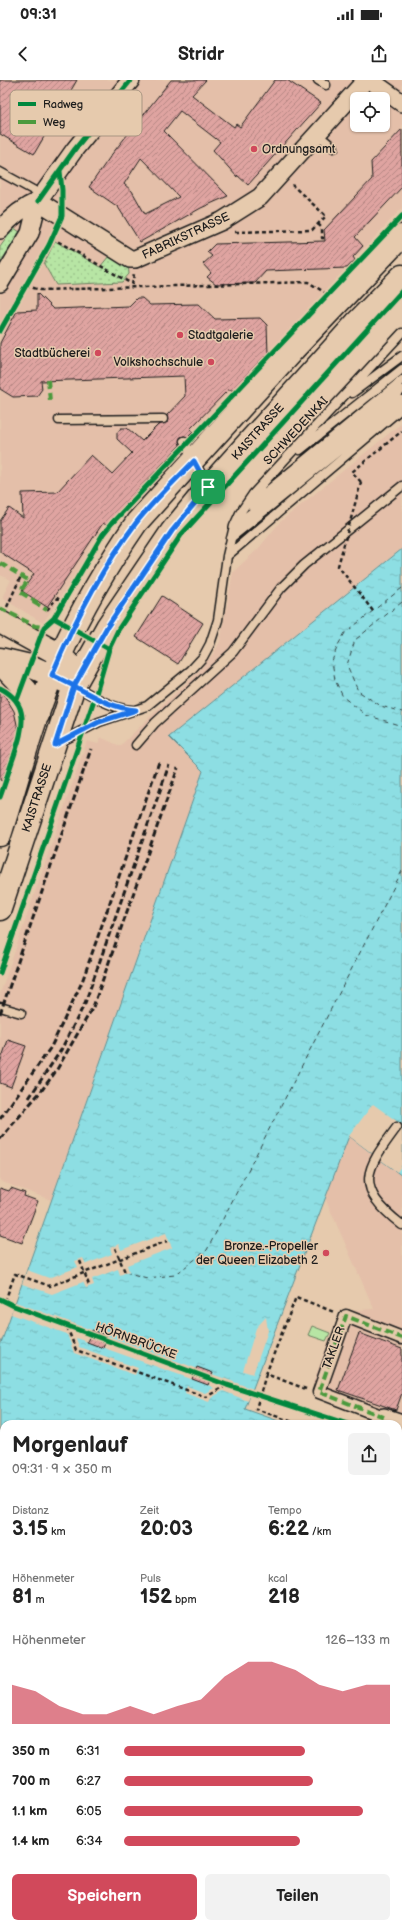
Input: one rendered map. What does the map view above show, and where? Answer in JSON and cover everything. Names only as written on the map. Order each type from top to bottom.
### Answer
[{"type":"main road","name":"KAISTRASSE","points":[[0,835],[38,715],[60,655],[79,617],[115,554],[137,522],[194,461],[294,349],[402,236]]},
{"type":"main road","name":"KAISTRASSE","points":[[0,909],[74,686],[107,627],[172,531],[208,487],[356,323],[402,276]]},
{"type":"main road","points":[[3,615],[60,655],[71,668],[74,686]]},
{"type":"main road","points":[[0,659],[30,666],[74,686]]},
{"type":"main road","points":[[0,663],[26,690],[38,715]]},
{"type":"street","points":[[123,90],[131,80]]},
{"type":"street","name":"FABRIKSTRASSE","points":[[40,198],[130,259],[135,259],[222,221],[260,197],[366,80]]},
{"type":"street","points":[[370,80],[402,103]]},
{"type":"street","points":[[0,283],[30,233],[40,198],[86,136]]},
{"type":"street","points":[[0,230],[15,214],[40,198]]},
{"type":"street","name":"TAKLER","points":[[379,1420],[318,1392],[346,1316],[402,1338]]},
{"type":"lane","points":[[318,80],[326,85]]},
{"type":"lane","points":[[317,134],[334,148]]},
{"type":"lane","points":[[0,172],[40,198]]},
{"type":"lane","name":"SCHWEDENKAI","points":[[55,745],[99,722],[136,710],[153,701],[191,670],[206,650],[214,633],[218,620],[227,556],[234,526],[240,513],[253,494],[402,333]]},
{"type":"lane","points":[[394,341],[402,337]]},
{"type":"lane","points":[[336,404],[402,356]]},
{"type":"lane","points":[[280,465],[402,369]]},
{"type":"lane","points":[[240,513],[402,380]]},
{"type":"lane","points":[[234,526],[402,390]]},
{"type":"lane","points":[[231,538],[402,400]]},
{"type":"lane","points":[[227,556],[402,408]]},
{"type":"lane","points":[[59,420],[163,420]]},
{"type":"lane","points":[[184,440],[208,487]]},
{"type":"lane","points":[[136,745],[156,723],[233,652],[281,588],[304,565],[402,486]]},
{"type":"lane","points":[[74,686],[121,708],[136,710]]},
{"type":"lane","points":[[0,1007],[21,1013]]},
{"type":"lane","points":[[397,1126],[376,1156],[371,1166],[369,1179],[373,1198],[402,1225]]},
{"type":"path","points":[[231,232],[312,230],[326,216],[292,184]]},
{"type":"path","points":[[318,224],[322,228],[322,238],[324,238]]},
{"type":"path","points":[[52,238],[132,284]]},
{"type":"path","points":[[26,286],[41,290],[308,282],[329,294]]},
{"type":"path","points":[[373,611],[338,566],[361,482],[352,472],[402,431]]},
{"type":"path","points":[[3,615],[21,576]]},
{"type":"path","points":[[47,610],[57,598],[63,602]]},
{"type":"path","points":[[5,1301],[15,1274],[50,1286],[167,1241]]},
{"type":"path","points":[[115,1248],[125,1272]]},
{"type":"path","points":[[80,1261],[89,1285]]},
{"type":"path","points":[[287,1420],[256,1409],[266,1374],[296,1296],[332,1311]]},
{"type":"path","points":[[67,1326],[76,1350],[206,1397],[227,1385]]},
{"type":"path","points":[[266,1374],[304,1388]]},
{"type":"shaded area","points":[[0,80],[402,80],[402,208],[113,519],[43,623],[2,598],[11,580],[0,575]]},
{"type":"shaded area","points":[[402,423],[402,549],[170,737],[203,771],[51,1200],[0,1181],[0,994],[87,741],[98,744],[100,737],[120,746],[195,675],[213,654],[220,642],[233,572],[258,549],[280,522]]},
{"type":"shaded area","points":[[349,1136],[402,1176],[402,1415],[313,1383],[340,1311],[374,1309],[325,1198]]},
{"type":"green space","points":[[14,228],[20,232],[0,263],[0,247]]},
{"type":"green space","points":[[55,241],[100,267],[109,256],[122,263],[128,264],[129,274],[122,282],[56,285],[44,264]]},
{"type":"green space","points":[[312,1326],[330,1333],[326,1341],[308,1335]]},
{"type":"water","points":[[402,549],[402,1176],[349,1136],[245,1409],[276,1420],[0,1420],[0,1346],[203,771],[169,737]]},
{"type":"pier","points":[[373,1104],[402,1125],[402,1165],[397,1172],[349,1136]]},
{"type":"pier","points":[[166,1233],[172,1248],[127,1265],[129,1271],[120,1275],[118,1269],[92,1279],[94,1285],[86,1288],[83,1282],[52,1294],[22,1284],[27,1270],[49,1278],[78,1267],[75,1261],[83,1258],[86,1264],[112,1254],[110,1248],[119,1244],[121,1250]]},
{"type":"pier","points":[[15,1302],[253,1389],[248,1401],[223,1391],[211,1398],[209,1402],[185,1393],[187,1386],[205,1393],[214,1388],[208,1385],[76,1338],[79,1347],[138,1368],[135,1375],[74,1353],[67,1334],[11,1314]]},
{"type":"pier","points":[[266,1317],[268,1331],[253,1374],[243,1371],[256,1328]]},
{"type":"building","points":[[0,80],[77,80],[71,90],[10,90],[10,136],[44,136],[34,154],[0,134]]},
{"type":"building","points":[[171,80],[206,80],[192,95],[234,127],[236,124],[240,127],[275,80],[287,80],[321,103],[248,185],[237,175],[237,177],[213,150],[220,142],[180,111],[164,131],[228,196],[201,208],[140,242],[118,207],[89,187],[126,136],[142,136],[142,116]],"holes":[[[141,158],[179,197],[145,214],[132,191],[124,184]]]},
{"type":"building","points":[[402,129],[402,187],[355,237],[363,246],[353,257],[355,260],[347,268],[266,271],[255,283],[216,284],[207,277],[211,273],[203,264],[212,256],[207,252],[215,244],[325,241],[324,230],[372,179],[371,162]]},
{"type":"building","points":[[37,293],[53,309],[129,306],[137,298],[142,298],[150,305],[199,304],[215,319],[260,318],[267,325],[268,354],[234,390],[228,390],[190,429],[193,431],[187,437],[184,436],[180,438],[180,445],[106,525],[103,523],[47,607],[22,591],[34,574],[0,552],[0,521],[9,508],[23,518],[22,493],[57,492],[91,455],[112,474],[132,453],[117,439],[117,433],[121,428],[127,428],[142,441],[158,425],[168,422],[167,415],[185,396],[184,376],[41,381],[42,389],[37,396],[13,397],[0,389],[0,343],[17,311],[37,310]]},
{"type":"building","points":[[162,596],[203,623],[178,664],[136,637]]},
{"type":"building","points":[[0,688],[14,711],[18,729],[17,737],[2,781],[0,780]]},
{"type":"building","points":[[8,1040],[26,1046],[11,1087],[0,1083],[0,1063]]},
{"type":"building","points":[[0,1188],[9,1191],[11,1188],[25,1193],[24,1196],[38,1201],[22,1243],[0,1235]]},
{"type":"building","points":[[92,1330],[107,1335],[103,1348],[87,1342]]},
{"type":"building","points":[[359,1333],[402,1349],[402,1393],[396,1410],[338,1390]]},
{"type":"building","points":[[197,1367],[213,1373],[208,1385],[192,1379]]},
{"type":"ferry route","points":[[402,588],[345,633],[338,645],[332,661],[335,680],[343,697],[366,715],[402,726]]},
{"type":"ferry route","points":[[402,602],[355,640],[347,665],[358,691],[381,706],[402,712]]},
{"type":"ferry route","points":[[125,1272],[147,1278],[175,1275],[207,1250],[402,871]]},
{"type":"railway","points":[[0,1014],[91,749]]},
{"type":"railway","points":[[0,1119],[51,1047],[82,982],[159,762]]},
{"type":"railway","points":[[29,1098],[61,1050],[85,1003],[169,765]]},
{"type":"railway","points":[[0,1139],[42,1090],[56,1071],[93,1007],[178,768]]},
{"type":"marked path","points":[[48,380],[50,401]]},
{"type":"marked path","points":[[0,563],[28,580],[20,592],[38,603]]},
{"type":"marked path","points":[[33,602],[47,610]]},
{"type":"marked path","points":[[0,608],[35,626],[44,627]]},
{"type":"marked path","points":[[384,1417],[319,1392],[346,1316],[402,1338]]},
{"type":"cycle path","points":[[123,90],[131,80]]},
{"type":"cycle path","points":[[38,201],[86,136]]},
{"type":"cycle path","points":[[0,331],[49,245],[62,216],[60,171]]},
{"type":"cycle path","points":[[17,700],[44,627],[54,618],[103,534],[402,216]]},
{"type":"cycle path","points":[[0,973],[95,697],[109,649],[118,630],[181,535],[402,291]]},
{"type":"cycle path","points":[[54,618],[109,649]]},
{"type":"cycle path","points":[[0,688],[10,694],[17,701],[22,718],[20,736],[0,797]]},
{"type":"cycle path","name":"HÖRNBRÜCKE","points":[[0,1299],[14,1306],[227,1385],[335,1420]]},
{"type":"place","name":"Ordnungsamt","points":[[254,149]]},
{"type":"place","name":"Stadtgalerie","points":[[180,335]]},
{"type":"place","name":"Stadtbücherei","points":[[98,353]]},
{"type":"place","name":"Volkshochschule","points":[[211,362]]},
{"type":"place","name":"Bronze.-Propeller der Queen Elizabeth 2","points":[[326,1253]]},
{"type":"route","points":[[208,487],[172,531],[107,627],[74,686],[121,708],[136,710],[99,722],[55,745],[74,686],[52,675],[73,628],[115,554],[137,522],[194,461],[208,487]]}]
